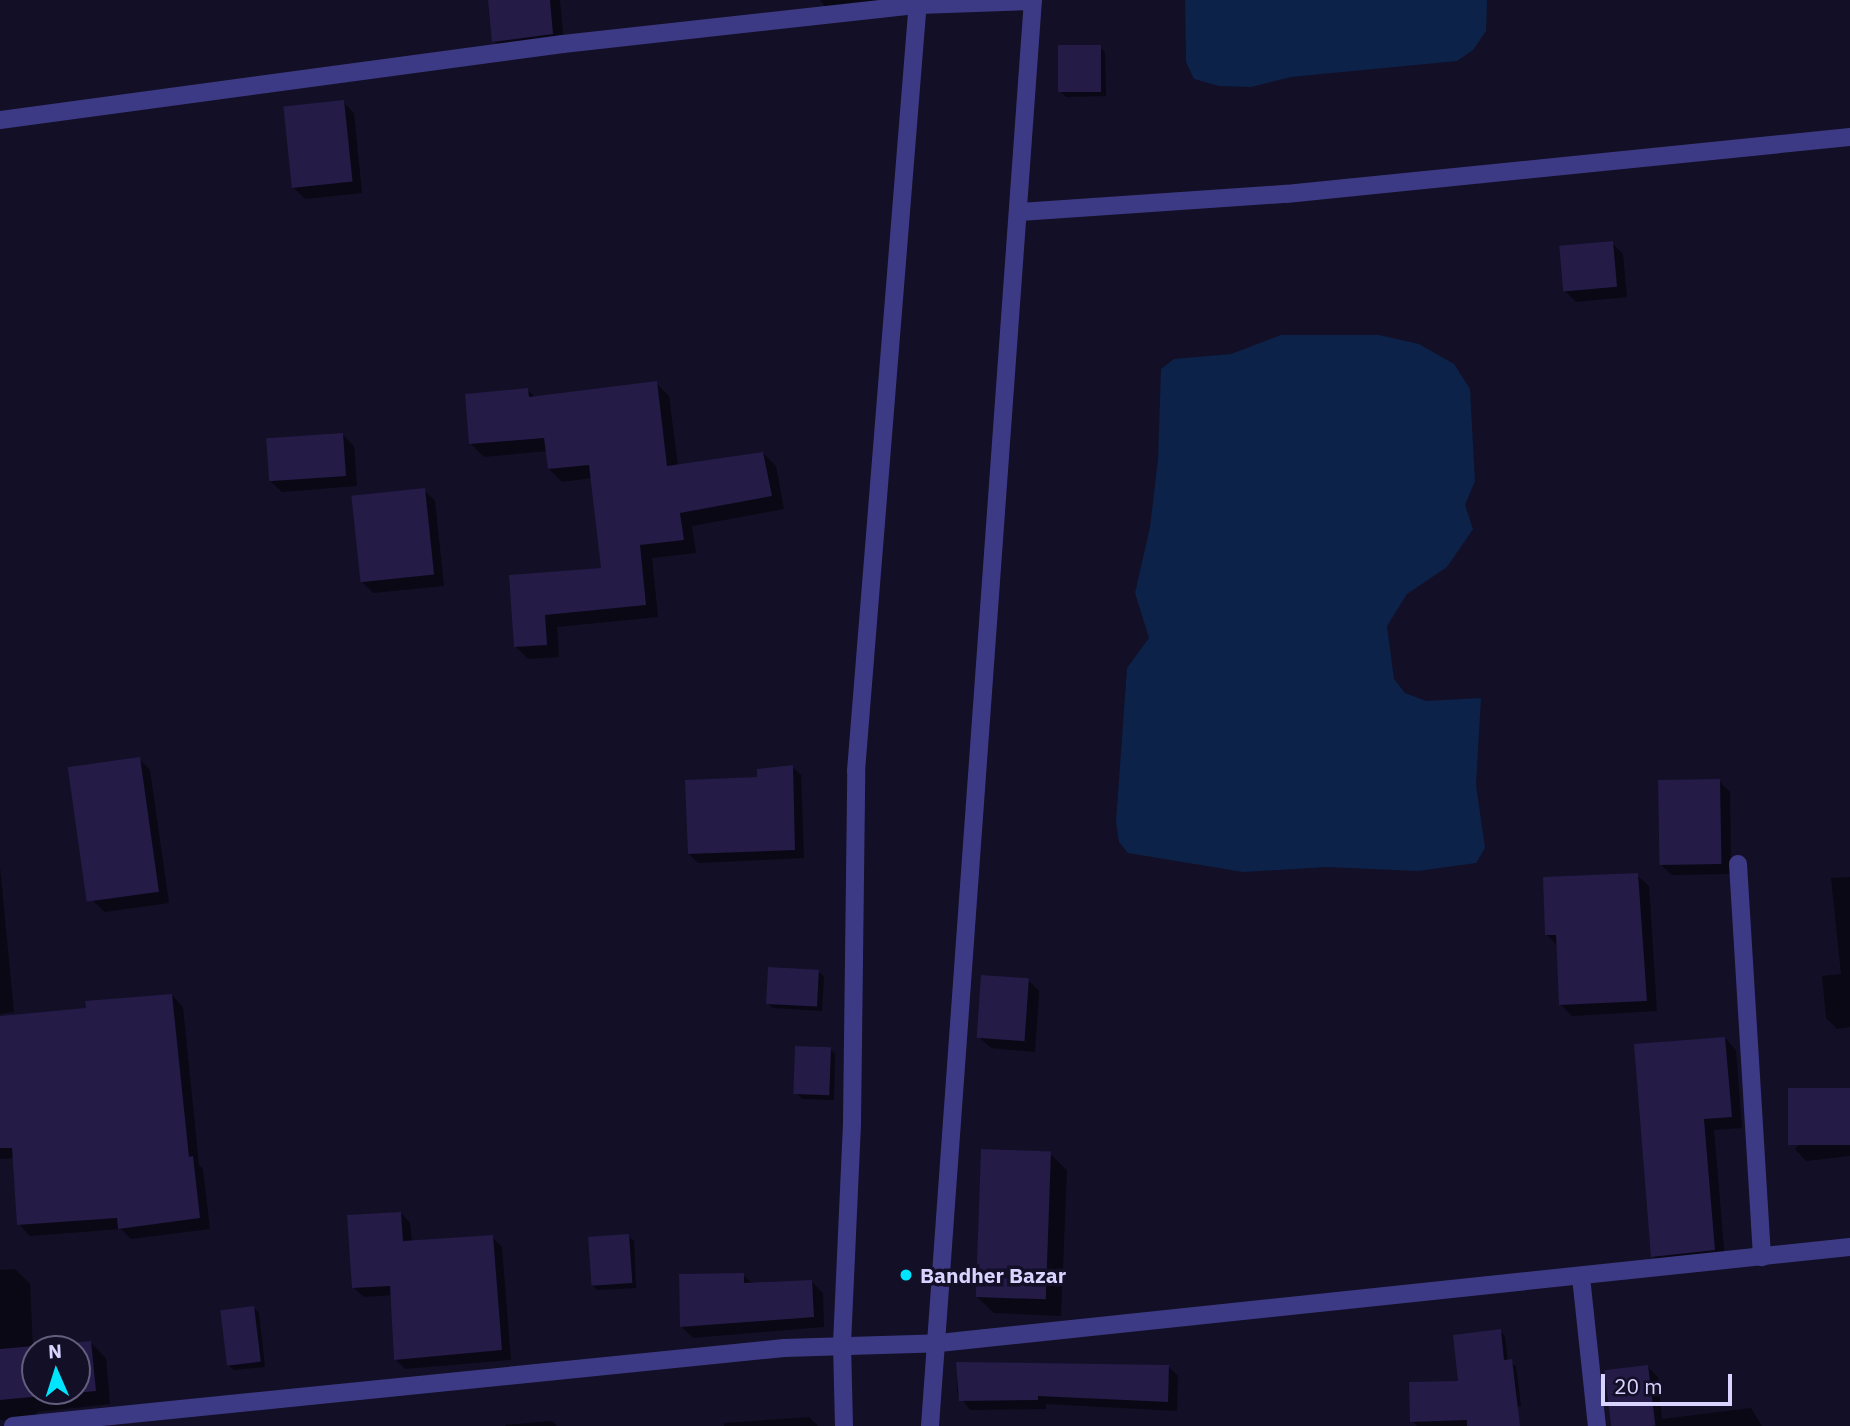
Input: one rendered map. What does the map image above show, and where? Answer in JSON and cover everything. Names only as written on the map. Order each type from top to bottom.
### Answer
[{"type":"street","points":[[0,120],[563,44],[918,2],[1033,0],[939,1343],[930,1389],[930,1426]]},
{"type":"street","points":[[844,1426],[842,1344],[852,1122],[856,771],[918,2]]},
{"type":"street","points":[[1020,212],[1286,194],[1850,137]]},
{"type":"street","points":[[1738,864],[1762,1258]]},
{"type":"street","points":[[13,1426],[842,1344],[939,1343],[1850,1247]]},
{"type":"street","points":[[1581,1277],[1597,1426]]},
{"type":"water","points":[[1185,0],[1487,0],[1486,31],[1473,50],[1457,61],[1291,77],[1251,87],[1219,86],[1194,79],[1186,62]]},
{"type":"water","points":[[1281,335],[1379,335],[1419,344],[1454,364],[1470,389],[1475,481],[1465,505],[1473,529],[1447,567],[1407,594],[1387,626],[1394,679],[1405,693],[1426,701],[1481,698],[1476,785],[1485,848],[1476,863],[1418,871],[1327,867],[1243,872],[1128,853],[1119,842],[1116,822],[1127,668],[1149,638],[1135,593],[1150,527],[1158,459],[1161,369],[1174,359],[1231,354]]},
{"type":"building","points":[[488,0],[550,0],[553,34],[492,42]]},
{"type":"building","points":[[1058,45],[1101,45],[1101,92],[1058,92]]},
{"type":"building","points":[[344,100],[353,182],[292,188],[283,106]]},
{"type":"building","points":[[1613,241],[1617,287],[1563,292],[1559,246]]},
{"type":"building","points":[[657,381],[667,466],[763,452],[772,496],[680,513],[684,540],[640,545],[646,605],[545,615],[547,645],[514,647],[509,575],[601,568],[589,465],[548,469],[544,438],[469,444],[465,394],[528,388],[529,397]]},
{"type":"building","points":[[343,433],[346,476],[269,481],[266,438]]},
{"type":"building","points":[[425,488],[434,575],[360,582],[351,496]]},
{"type":"building","points":[[140,757],[159,892],[87,902],[68,767]]},
{"type":"building","points":[[793,765],[795,850],[688,854],[685,780],[757,777],[757,769]]},
{"type":"building","points":[[1720,779],[1721,864],[1659,865],[1658,780]]},
{"type":"building","points":[[1638,873],[1647,1001],[1559,1005],[1556,935],[1545,935],[1543,877]]},
{"type":"building","points":[[768,967],[819,970],[817,1007],[766,1004]]},
{"type":"building","points":[[981,975],[1029,978],[1024,1041],[977,1038]]},
{"type":"building","points":[[172,994],[189,1157],[193,1156],[200,1218],[118,1229],[117,1218],[17,1225],[12,1148],[0,1148],[0,1016],[86,1008],[85,1001]]},
{"type":"building","points":[[1725,1037],[1732,1117],[1704,1119],[1715,1250],[1651,1257],[1634,1044]]},
{"type":"building","points":[[795,1046],[831,1047],[829,1095],[793,1094]]},
{"type":"building","points":[[1788,1088],[1850,1088],[1850,1145],[1788,1145]]},
{"type":"building","points":[[981,1149],[1051,1151],[1046,1299],[976,1297]]},
{"type":"building","points":[[401,1212],[403,1241],[493,1235],[502,1350],[394,1360],[390,1286],[352,1288],[347,1215]]},
{"type":"building","points":[[629,1234],[632,1283],[592,1286],[588,1237]]},
{"type":"building","points":[[744,1273],[744,1283],[812,1280],[814,1317],[680,1327],[679,1274]]},
{"type":"building","points":[[254,1306],[261,1362],[227,1366],[220,1310]]},
{"type":"building","points":[[1501,1329],[1504,1360],[1512,1359],[1520,1426],[1467,1426],[1467,1420],[1410,1422],[1409,1382],[1458,1381],[1453,1335]]},
{"type":"building","points":[[91,1341],[96,1391],[91,1391]]},
{"type":"building","points":[[21,1347],[21,1398],[0,1400],[0,1349]]},
{"type":"building","points":[[956,1362],[1169,1365],[1168,1402],[1038,1396],[1038,1400],[959,1401]]},
{"type":"building","points":[[1648,1365],[1655,1426],[1611,1426],[1604,1370]]},
{"type":"place","name":"Bandher Bazar","points":[[906,1275]]}]
